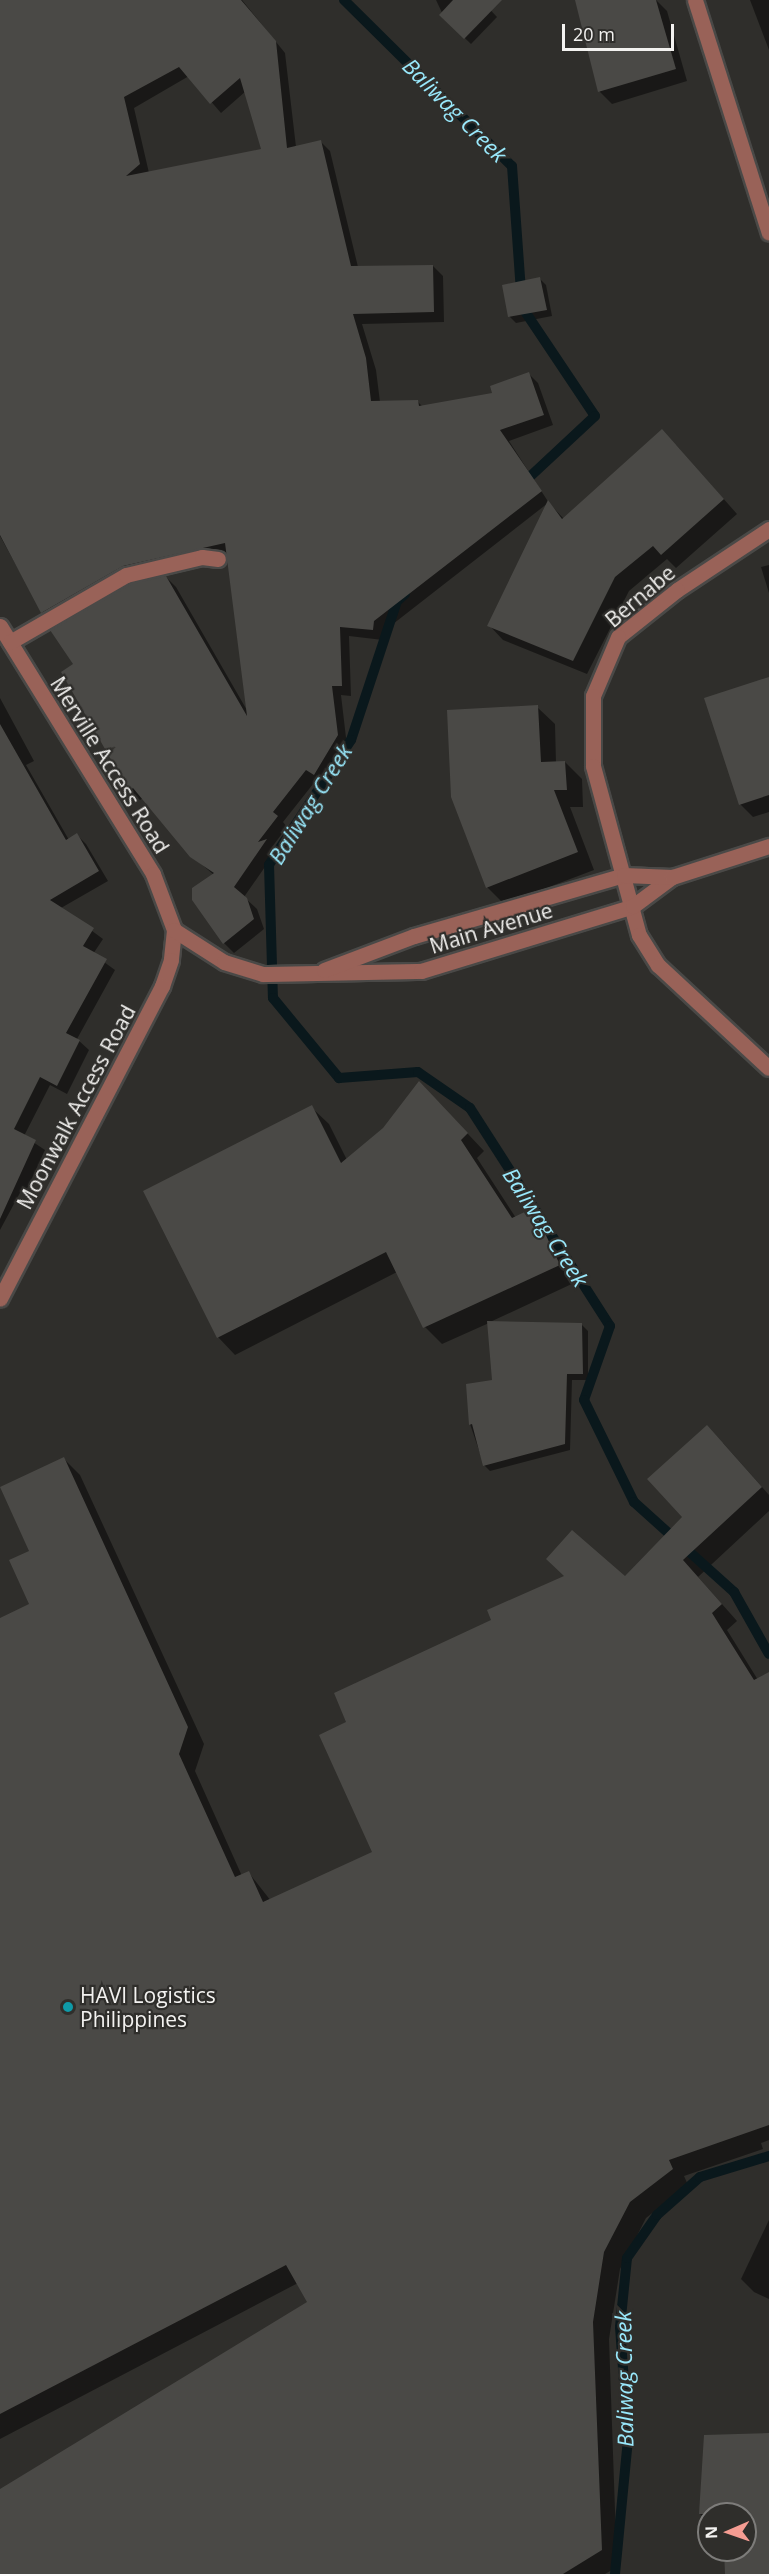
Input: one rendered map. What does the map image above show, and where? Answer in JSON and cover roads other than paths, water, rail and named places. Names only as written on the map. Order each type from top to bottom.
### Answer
[{"type":"street","points":[[695,0],[769,232]]},
{"type":"street","name":"Bernabe","points":[[769,529],[677,590],[618,637],[593,696],[593,766],[633,906],[639,935],[658,965],[769,1068]]},
{"type":"street","points":[[10,642],[126,575],[202,557],[218,559]]},
{"type":"street","name":"Merville Access Road","points":[[0,626],[153,874],[174,930]]},
{"type":"street","name":"Main Avenue","points":[[174,930],[224,962],[246,970],[311,975],[421,971],[633,906],[672,877],[769,846]]},
{"type":"street","name":"Main Avenue","points":[[311,975],[414,936],[624,875],[672,877]]},
{"type":"street","name":"Moonwalk Access Road","points":[[0,1298],[162,986],[171,960],[174,930]]},
{"type":"waterway","name":"Baliwag Creek","points":[[344,0],[512,166],[522,307],[595,416],[521,485]]},
{"type":"waterway","name":"Baliwag Creek","points":[[405,594],[397,601],[351,740],[269,865],[273,998],[339,1078],[418,1072],[470,1108],[610,1326],[584,1400],[634,1502],[734,1592],[769,1654]]},
{"type":"waterway","name":"Baliwag Creek","points":[[615,2574],[628,2438],[620,2327],[627,2258],[657,2215],[700,2177],[769,2156]]},
{"type":"place","name":"HAVI Logistics Philippines","points":[[68,2007]]}]
